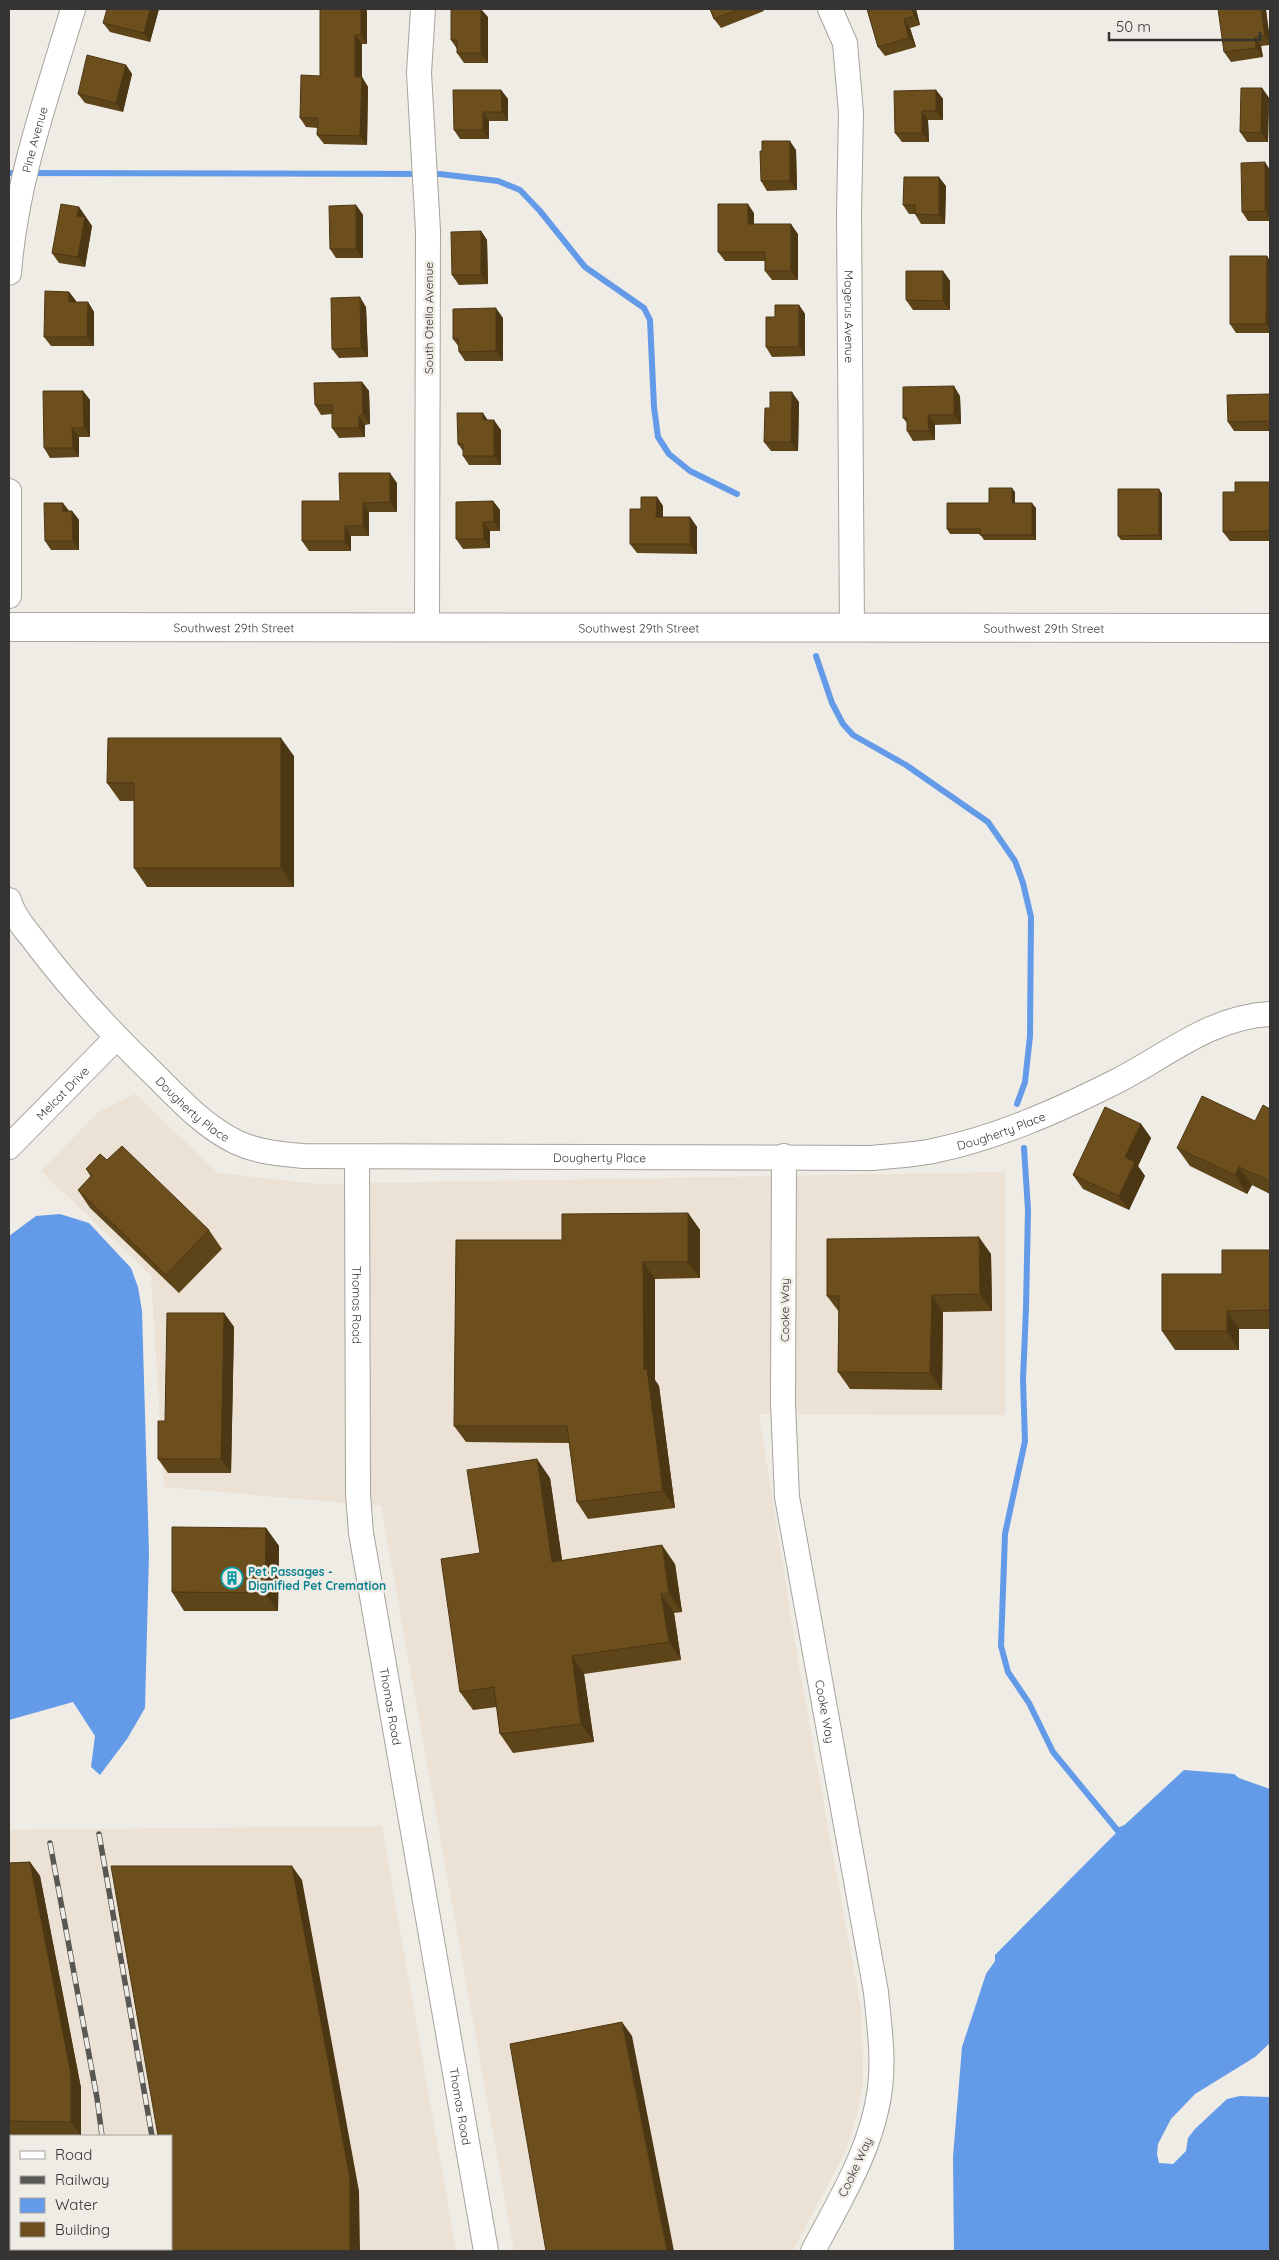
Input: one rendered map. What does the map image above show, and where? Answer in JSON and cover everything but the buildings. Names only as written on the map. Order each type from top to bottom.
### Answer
[{"type":"street","name":"Pine Avenue","points":[[9,272],[12,234],[27,159],[73,9]]},
{"type":"street","name":"South Otella Avenue","points":[[423,9],[419,73],[428,231],[427,627]]},
{"type":"street","name":"Magerus Avenue","points":[[830,9],[845,43],[852,113],[849,212],[852,629]]},
{"type":"street","points":[[9,491],[9,596]]},
{"type":"street","name":"Southwest 29th Street","points":[[9,627],[1270,628]]},
{"type":"street","name":"Dougherty Place","points":[[9,900],[12,912],[57,970],[116,1038],[186,1106],[210,1126],[237,1142],[270,1153],[303,1156],[784,1156],[872,1158],[931,1152],[980,1140],[1035,1120],[1115,1083],[1164,1052],[1221,1024],[1270,1014]]},
{"type":"street","name":"Melcat Drive","points":[[9,1147],[116,1038]]},
{"type":"street","name":"Cooke Way","points":[[784,1156],[783,1404],[787,1497],[876,1992],[881,2043],[880,2088],[870,2134],[852,2177],[813,2251]]},
{"type":"street","name":"Thomas Road","points":[[357,1157],[358,1494],[361,1533],[486,2251]]},
{"type":"shaded area","points":[[135,1094],[218,1173],[316,1184],[1005,1172],[1005,1415],[759,1414],[796,1649],[862,2015],[863,2086],[856,2118],[845,2152],[793,2251],[514,2251],[381,1506],[164,1487],[151,1276],[41,1171],[97,1113]]},
{"type":"shaded area","points":[[382,1826],[456,2251],[9,2251],[9,1830]]},
{"type":"water","points":[[60,1214],[89,1223],[131,1268],[138,1287],[142,1311],[149,1553],[145,1708],[127,1739],[100,1775],[91,1767],[95,1736],[73,1702],[9,1720],[9,1236],[36,1216]]},
{"type":"water","points":[[1184,1770],[1234,1774],[1239,1778],[1270,1789],[1270,2043],[1255,2057],[1195,2094],[1171,2119],[1158,2144],[1157,2154],[1159,2163],[1173,2164],[1186,2151],[1188,2138],[1195,2129],[1227,2099],[1240,2096],[1270,2097],[1270,2248],[1267,2251],[954,2251],[953,2157],[962,2047],[986,1974],[995,1961],[995,1955],[1118,1831]]},
{"type":"waterway","points":[[9,173],[440,174],[498,181],[520,190],[540,211],[585,267],[644,308],[650,320],[654,407],[658,437],[669,454],[690,471],[737,494]]},
{"type":"waterway","points":[[816,656],[832,703],[843,724],[853,735],[906,765],[988,822],[1015,861],[1023,883],[1031,917],[1030,1036],[1025,1082],[1017,1104]]},
{"type":"waterway","points":[[1024,1148],[1028,1210],[1023,1380],[1025,1441],[1005,1534],[1001,1646],[1008,1672],[1029,1703],[1053,1752],[1118,1831],[1125,1828]]},
{"type":"railway","points":[[99,1834],[152,2135]]},
{"type":"railway","points":[[50,1843],[97,2098],[102,2135]]},
{"type":"place","name":"Pet Passages - Dignified Pet Cremation","points":[[232,1578]]}]
